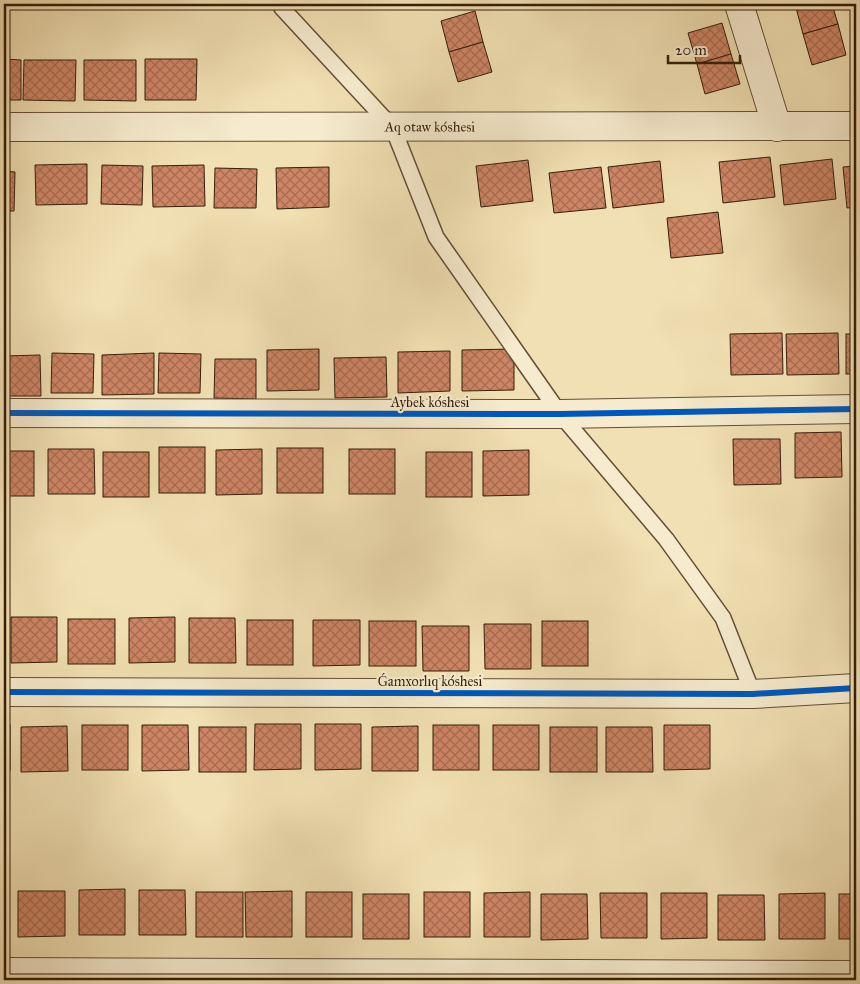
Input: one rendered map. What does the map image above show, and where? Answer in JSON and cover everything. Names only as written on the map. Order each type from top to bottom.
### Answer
[{"type":"street","points":[[739,4],[777,127]]},
{"type":"street","name":"Aq otaw kóshesi","points":[[4,127],[856,126]]},
{"type":"street","name":"Aybek kóshesi","points":[[4,413],[560,414],[856,409]]},
{"type":"street","name":"Ǵamxorlıq kóshesi","points":[[4,692],[853,694]]},
{"type":"street","points":[[4,972],[856,974]]},
{"type":"lane","points":[[281,4],[282,8],[393,128],[436,237],[560,414],[666,539],[723,618],[753,694]]},
{"type":"building","points":[[795,4],[832,4],[838,24],[803,34]]},
{"type":"building","points":[[475,11],[483,42],[449,52],[441,21]]},
{"type":"building","points":[[722,23],[731,54],[697,64],[688,33]]},
{"type":"building","points":[[838,24],[846,55],[812,65],[803,34]]},
{"type":"building","points":[[483,42],[492,72],[458,82],[449,52]]},
{"type":"building","points":[[731,54],[740,84],[705,94],[697,64]]},
{"type":"building","points":[[4,59],[21,60],[21,100],[4,100]]},
{"type":"building","points":[[145,59],[197,59],[196,100],[145,100]]},
{"type":"building","points":[[24,60],[76,60],[75,101],[23,100]]},
{"type":"building","points":[[84,60],[136,60],[136,101],[84,100]]},
{"type":"building","points":[[770,157],[775,197],[723,203],[719,162]]},
{"type":"building","points":[[832,159],[836,199],[784,205],[780,165]]},
{"type":"building","points":[[528,160],[533,201],[481,207],[476,166]]},
{"type":"building","points":[[660,161],[664,202],[613,208],[608,167]]},
{"type":"building","points":[[87,164],[87,204],[36,205],[35,165]]},
{"type":"building","points":[[102,165],[143,166],[142,205],[101,204]]},
{"type":"building","points":[[204,165],[205,206],[153,207],[152,166]]},
{"type":"building","points":[[856,166],[856,207],[847,208],[843,167]]},
{"type":"building","points":[[329,167],[329,207],[277,209],[276,168]]},
{"type":"building","points":[[601,167],[606,208],[554,213],[549,173]]},
{"type":"building","points":[[215,168],[257,169],[256,208],[214,208]]},
{"type":"building","points":[[4,171],[15,172],[14,211],[4,211]]},
{"type":"building","points":[[718,212],[723,253],[671,258],[667,218]]},
{"type":"building","points":[[782,333],[783,374],[731,375],[730,334]]},
{"type":"building","points":[[838,333],[839,374],[787,375],[786,334]]},
{"type":"building","points":[[846,334],[856,334],[856,374],[846,374]]},
{"type":"building","points":[[319,349],[319,390],[267,391],[267,350]]},
{"type":"building","points":[[514,349],[514,390],[462,391],[462,350]]},
{"type":"building","points":[[450,351],[450,391],[398,393],[398,352]]},
{"type":"building","points":[[52,353],[94,354],[93,393],[51,393]]},
{"type":"building","points":[[154,353],[154,394],[102,395],[102,355]]},
{"type":"building","points":[[159,353],[201,354],[200,393],[158,393]]},
{"type":"building","points":[[40,355],[41,396],[4,396],[4,356]]},
{"type":"building","points":[[386,357],[387,397],[335,398],[334,358]]},
{"type":"building","points":[[215,359],[256,359],[256,399],[214,398]]},
{"type":"building","points":[[841,432],[842,477],[795,478],[795,433]]},
{"type":"building","points":[[733,439],[780,439],[781,484],[734,485]]},
{"type":"building","points":[[159,447],[205,447],[205,493],[159,493]]},
{"type":"building","points":[[277,448],[323,448],[323,493],[277,493]]},
{"type":"building","points":[[48,449],[94,449],[95,494],[48,494]]},
{"type":"building","points":[[262,449],[262,494],[216,495],[216,450]]},
{"type":"building","points":[[349,449],[395,449],[395,494],[349,494]]},
{"type":"building","points":[[529,450],[529,495],[483,496],[483,451]]},
{"type":"building","points":[[4,451],[34,451],[34,496],[4,496]]},
{"type":"building","points":[[103,452],[149,452],[149,497],[103,497]]},
{"type":"building","points":[[426,452],[472,452],[472,497],[426,497]]},
{"type":"building","points":[[851,611],[856,611],[856,656],[852,656]]},
{"type":"building","points":[[11,617],[57,617],[57,662],[11,663]]},
{"type":"building","points":[[175,617],[175,662],[129,663],[129,618]]},
{"type":"building","points":[[4,618],[6,618],[6,663],[4,663]]},
{"type":"building","points":[[189,618],[235,618],[236,663],[189,663]]},
{"type":"building","points":[[68,619],[115,619],[115,664],[68,664]]},
{"type":"building","points":[[247,620],[293,620],[293,665],[247,665]]},
{"type":"building","points":[[313,620],[360,620],[360,665],[313,666]]},
{"type":"building","points":[[369,621],[416,621],[416,666],[369,666]]},
{"type":"building","points":[[542,621],[588,621],[588,666],[542,666]]},
{"type":"building","points":[[484,624],[531,624],[531,669],[485,669]]},
{"type":"building","points":[[422,626],[469,626],[469,671],[423,671]]},
{"type":"building","points":[[255,724],[301,724],[301,769],[254,770]]},
{"type":"building","points":[[315,724],[361,724],[361,769],[315,770]]},
{"type":"building","points":[[4,725],[10,725],[10,770],[4,770]]},
{"type":"building","points":[[82,725],[128,725],[128,770],[82,770]]},
{"type":"building","points":[[142,725],[188,725],[189,770],[142,771]]},
{"type":"building","points":[[433,725],[479,725],[479,770],[433,770]]},
{"type":"building","points":[[493,725],[539,725],[539,770],[493,770]]},
{"type":"building","points":[[664,725],[710,725],[710,769],[664,770]]},
{"type":"building","points":[[67,726],[68,771],[21,772],[21,727]]},
{"type":"building","points":[[418,726],[418,771],[372,771],[372,727]]},
{"type":"building","points":[[199,727],[246,727],[246,772],[199,772]]},
{"type":"building","points":[[550,727],[597,727],[597,772],[550,772]]},
{"type":"building","points":[[606,727],[652,727],[653,772],[606,772]]},
{"type":"building","points":[[4,889],[7,889],[7,934],[4,934]]},
{"type":"building","points":[[125,889],[125,935],[79,935],[79,890]]},
{"type":"building","points":[[139,890],[185,890],[186,935],[139,935]]},
{"type":"building","points":[[18,891],[65,891],[65,936],[18,937]]},
{"type":"building","points":[[292,891],[292,937],[246,937],[245,892]]},
{"type":"building","points":[[196,892],[243,892],[243,937],[196,937]]},
{"type":"building","points":[[306,892],[352,892],[352,937],[306,937]]},
{"type":"building","points":[[424,892],[470,892],[470,937],[424,937]]},
{"type":"building","points":[[530,892],[530,937],[484,937],[484,893]]},
{"type":"building","points":[[600,893],[647,893],[647,938],[601,938]]},
{"type":"building","points":[[661,893],[707,893],[707,938],[661,939]]},
{"type":"building","points":[[825,893],[825,939],[779,939],[779,894]]},
{"type":"building","points":[[363,894],[409,894],[409,939],[363,939]]},
{"type":"building","points":[[541,894],[587,894],[588,939],[541,940]]},
{"type":"building","points":[[839,894],[856,894],[856,939],[839,939]]},
{"type":"building","points":[[718,895],[764,895],[765,940],[718,940]]},
{"type":"cycle path","points":[[4,413],[560,414],[856,409]]},
{"type":"cycle path","points":[[4,692],[753,694],[856,688]]}]
